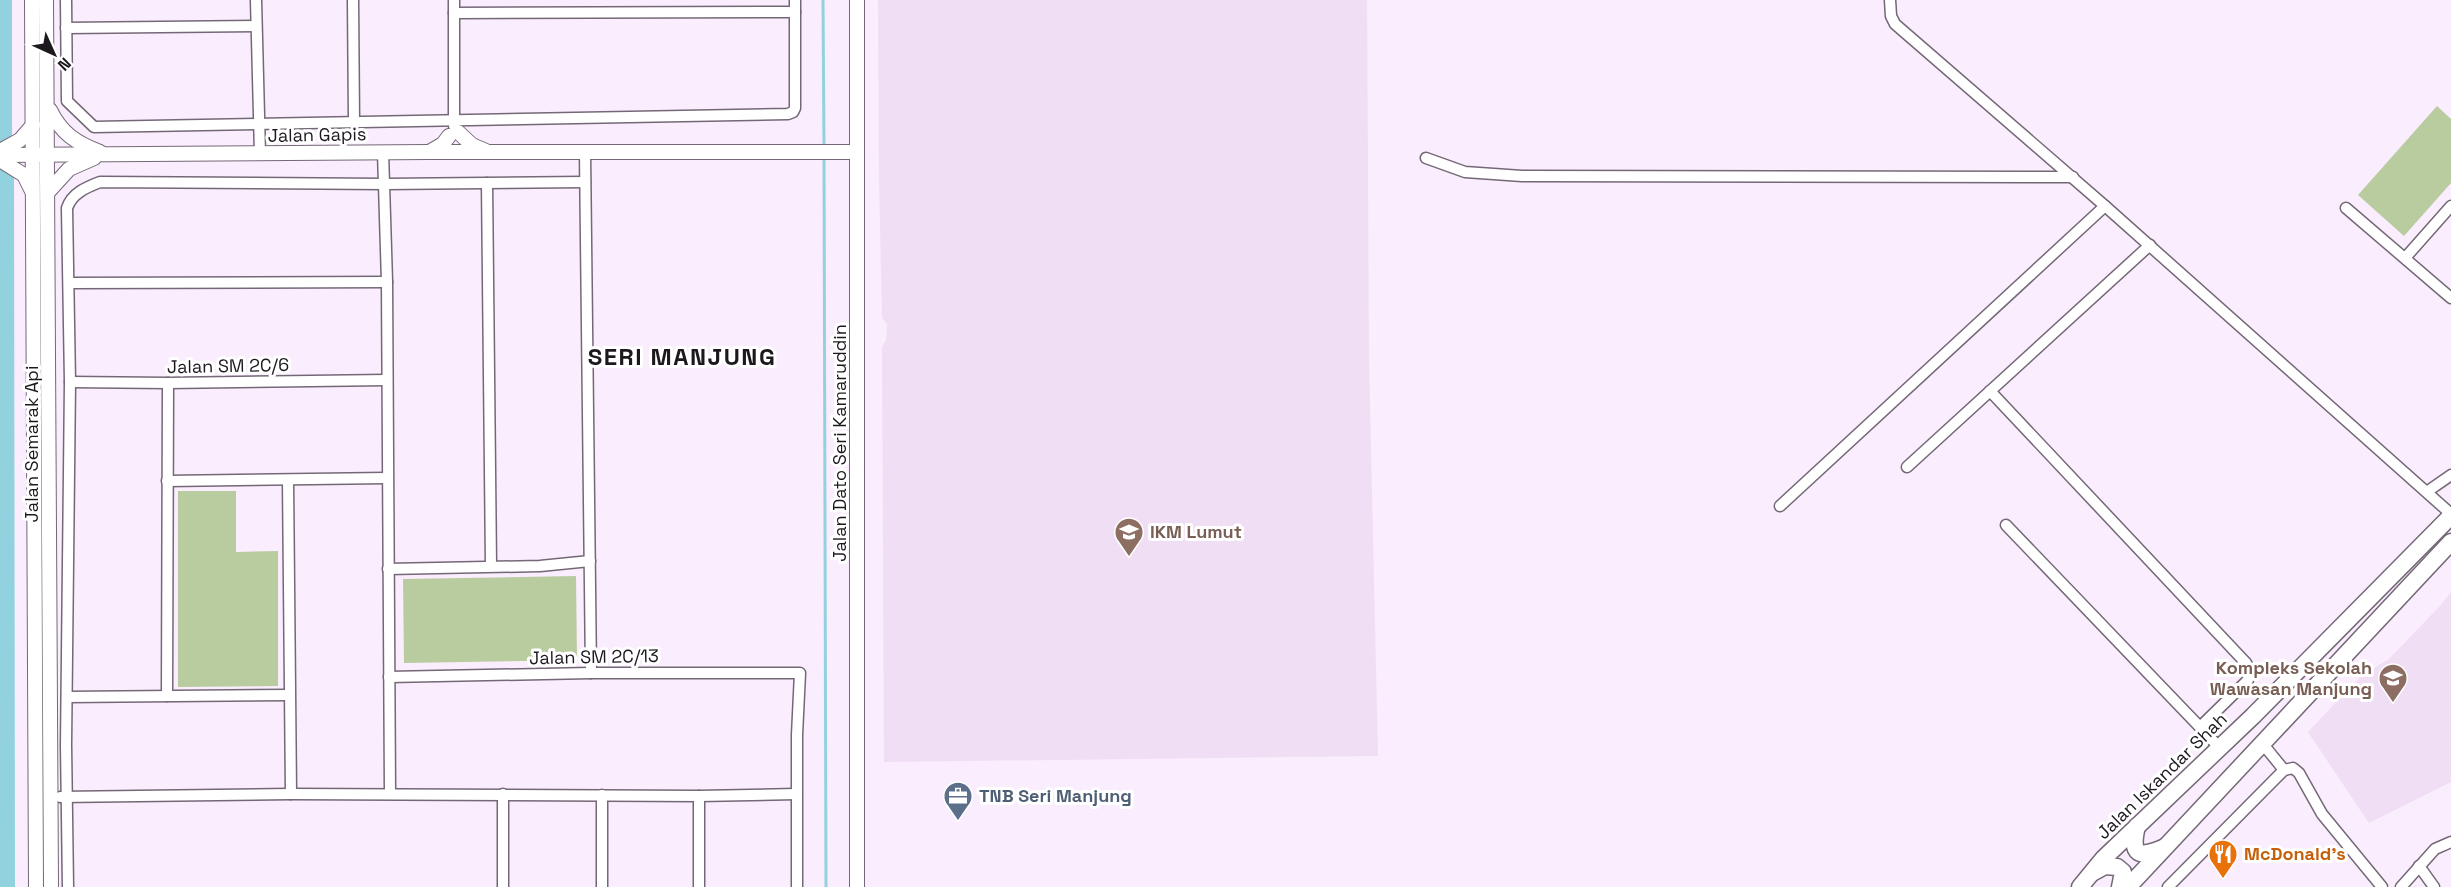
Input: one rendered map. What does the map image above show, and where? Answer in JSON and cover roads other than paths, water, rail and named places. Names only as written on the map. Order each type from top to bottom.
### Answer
[{"type":"main road","name":"Jalan Iskandar Shah","points":[[2080,887],[2137,826],[2220,748],[2451,515]]},
{"type":"main road","points":[[2128,887],[2451,542]]},
{"type":"main road","points":[[2137,826],[2133,843],[2135,850],[2142,854],[2149,854],[2168,846]]},
{"type":"main road","points":[[2091,874],[2105,866],[2117,867],[2123,872],[2120,887]]},
{"type":"street","name":"Jalan Semarak Api","points":[[32,0],[36,887]]},
{"type":"street","name":"Jalan Semarak Api","points":[[46,0],[51,887]]},
{"type":"street","points":[[66,0],[67,101],[94,127],[259,122],[354,122],[454,129],[788,114],[795,108],[795,0]]},
{"type":"street","points":[[256,0],[260,154]]},
{"type":"street","points":[[353,0],[354,122]]},
{"type":"street","points":[[454,0],[455,152]]},
{"type":"street","name":"Jalan Dato Seri Kamaruddin","points":[[857,0],[857,887]]},
{"type":"street","points":[[1890,0],[1895,24],[2073,177],[2427,491],[2451,515]]},
{"type":"street","points":[[454,13],[795,12]]},
{"type":"street","points":[[66,28],[256,26]]},
{"type":"street","points":[[48,104],[57,124],[72,139],[85,147],[107,154]]},
{"type":"street","points":[[0,153],[20,140],[33,125]]},
{"type":"street","points":[[429,152],[443,144],[454,129]]},
{"type":"street","points":[[454,129],[472,145],[487,152]]},
{"type":"street","points":[[383,152],[387,282],[390,794]]},
{"type":"street","name":"Jalan Gapis","points":[[0,153],[33,155],[857,152]]},
{"type":"street","points":[[585,153],[591,673]]},
{"type":"street","points":[[48,192],[69,169],[107,154]]},
{"type":"street","points":[[1426,158],[1465,172],[1522,176],[2073,177]]},
{"type":"street","points":[[0,160],[24,175],[33,196]]},
{"type":"street","points":[[68,887],[70,382],[67,208],[70,199],[100,182],[385,184],[585,182]]},
{"type":"street","points":[[487,183],[491,566]]},
{"type":"street","points":[[1780,506],[2105,206]]},
{"type":"street","points":[[2405,258],[2451,206]]},
{"type":"street","points":[[2346,208],[2451,298]]},
{"type":"street","points":[[1906,467],[2150,245]]},
{"type":"street","points":[[69,283],[387,282]]},
{"type":"street","name":"Jalan SM 2C/6","points":[[70,382],[387,380]]},
{"type":"street","points":[[167,696],[168,383]]},
{"type":"street","points":[[1990,391],[2246,663],[2250,675],[2248,680],[2200,727]]},
{"type":"street","points":[[2427,491],[2451,475]]},
{"type":"street","points":[[167,481],[387,478]]},
{"type":"street","points":[[288,480],[291,794]]},
{"type":"street","points":[[2006,525],[2220,748]]},
{"type":"street","points":[[388,569],[540,566],[590,561]]},
{"type":"street","name":"Jalan SM 2C/13","points":[[388,678],[591,673],[800,673],[796,794]]},
{"type":"street","points":[[67,697],[289,695]]},
{"type":"street","points":[[2262,743],[2284,770]]},
{"type":"street","points":[[2168,887],[2284,770],[2293,768],[2299,773],[2322,814],[2382,887]]},
{"type":"street","points":[[36,797],[291,794],[699,796],[796,794],[797,887]]},
{"type":"street","points":[[503,794],[503,887]]},
{"type":"street","points":[[602,795],[602,887]]},
{"type":"street","points":[[699,796],[699,887]]},
{"type":"street","points":[[2401,887],[2435,849],[2451,842]]},
{"type":"street","points":[[2419,866],[2434,887]]},
{"type":"waterway","points":[[2,0],[2,134]]},
{"type":"waterway","points":[[823,0],[824,147]]},
{"type":"waterway","points":[[824,157],[826,887]]},
{"type":"waterway","points":[[4,176],[5,887]]},
{"type":"place","name":"IKM Lumut","points":[[1129,558]]},
{"type":"place","name":"Kompleks Sekolah Wawasan Manjung","points":[[2393,704]]},
{"type":"place","name":"TNB Seri Manjung","points":[[958,822]]},
{"type":"place","name":"McDonald's","points":[[2223,880]]},
{"type":"district","name":"SERI MANJUNG","points":[[682,357]]}]
